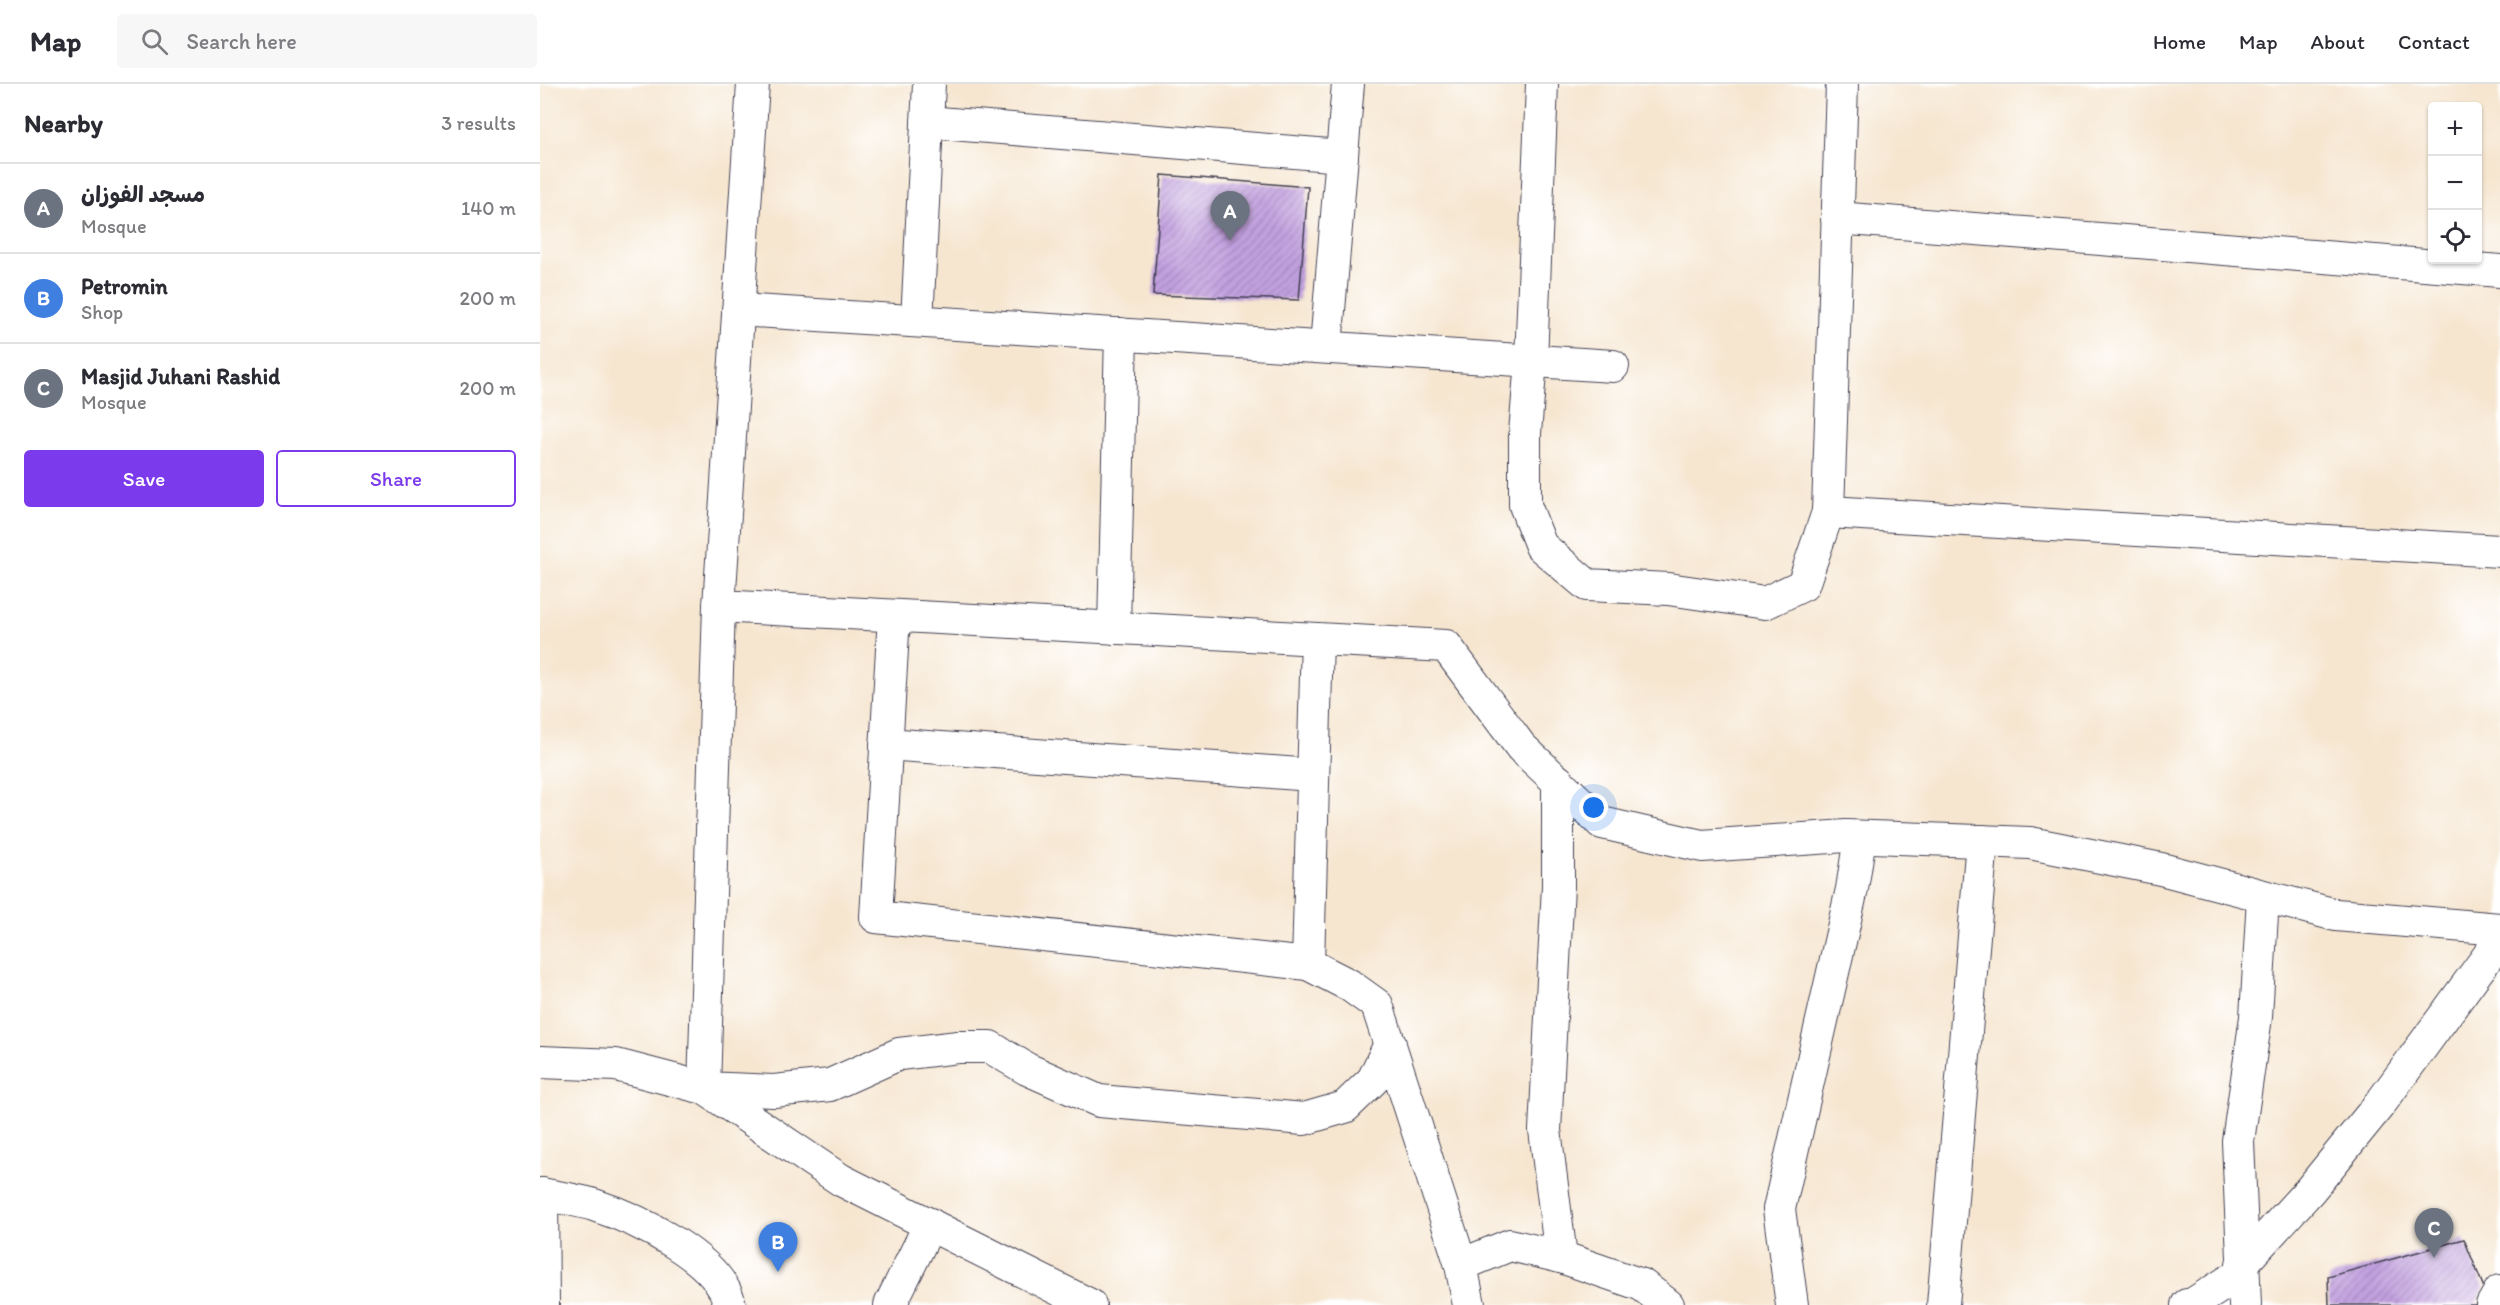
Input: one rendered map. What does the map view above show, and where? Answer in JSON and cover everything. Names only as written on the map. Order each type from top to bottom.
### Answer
[{"type":"street","points":[[704,1088],[718,606],[753,84]]},
{"type":"street","points":[[917,321],[929,84]]},
{"type":"street","points":[[1326,346],[1348,84]]},
{"type":"street","points":[[1542,84],[1531,360],[1525,433],[1526,505],[1541,546],[1587,585],[1668,589],[1765,603],[1803,585],[1828,512],[1842,84]]},
{"type":"street","points":[[927,123],[1342,156]]},
{"type":"street","points":[[1838,218],[2500,271]]},
{"type":"street","points":[[738,310],[1613,366]]},
{"type":"street","points":[[1114,628],[1121,334]]},
{"type":"street","points":[[1828,512],[2500,551]]},
{"type":"street","points":[[718,606],[1446,646],[1521,747],[1602,823],[1702,846],[1860,837],[2031,843],[2161,869],[2336,915],[2500,929]]},
{"type":"street","points":[[894,616],[876,918],[1308,964],[1349,985],[1377,1005],[1461,1265],[1469,1305]]},
{"type":"street","points":[[1308,964],[1317,639]]},
{"type":"street","points":[[886,744],[1313,775]]},
{"type":"street","points":[[1557,781],[1557,886],[1545,1130],[1561,1257]]},
{"type":"street","points":[[1792,1305],[1779,1209],[1852,889],[1860,837]]},
{"type":"street","points":[[1943,1305],[1982,841]]},
{"type":"street","points":[[2245,1305],[2238,1142],[2256,1017],[2263,897]]},
{"type":"street","points":[[2187,1305],[2193,1304],[2242,1268],[2310,1190],[2380,1104],[2500,940]]},
{"type":"street","points":[[540,1062],[616,1065],[704,1088],[774,1091],[830,1084],[899,1054],[958,1047],[990,1047],[1027,1069],[1099,1101],[1304,1119],[1345,1107],[1373,1080],[1390,1044]]},
{"type":"street","points":[[704,1088],[841,1180],[1090,1305]]},
{"type":"street","points":[[543,1305],[541,1194],[594,1205],[661,1233],[708,1268],[728,1293],[730,1305]]},
{"type":"street","points":[[890,1305],[930,1224]]},
{"type":"street","points":[[1461,1265],[1510,1245],[1561,1257],[1642,1286],[1668,1305]]},
{"type":"street","points":[[2492,1305],[2500,1291]]},
{"type":"building","points":[[1162,175],[1308,187],[1299,300],[1153,295]]},
{"type":"building","points":[[2464,1239],[2484,1288],[2475,1305],[2329,1305],[2328,1277]]},
{"type":"place","name":"مسجد الفوزان","points":[[1230,241]]},
{"type":"place","name":"Masjid Juhani Rashid","points":[[2434,1258]]},
{"type":"place","name":"Petromin","points":[[778,1272]]}]
